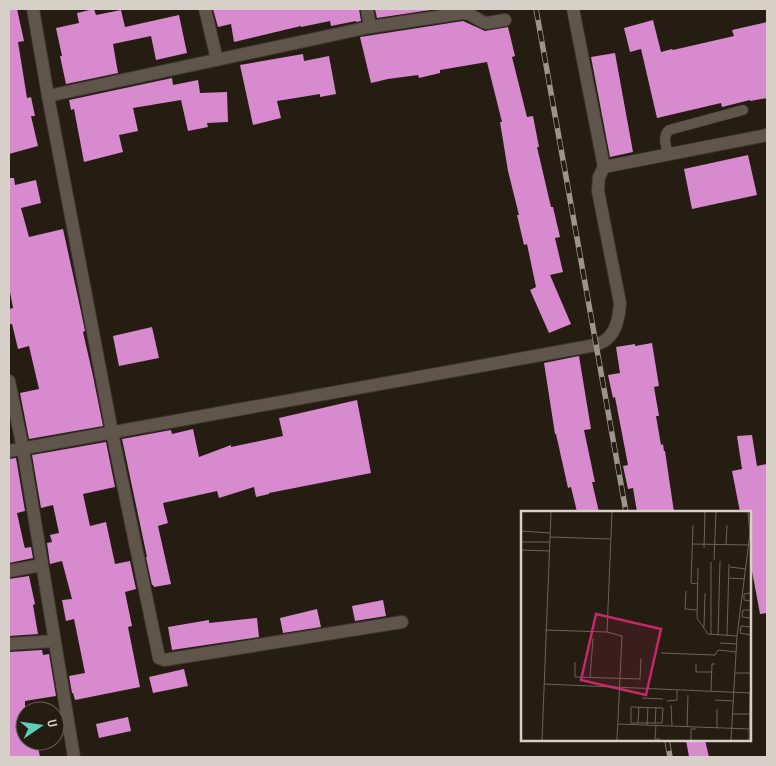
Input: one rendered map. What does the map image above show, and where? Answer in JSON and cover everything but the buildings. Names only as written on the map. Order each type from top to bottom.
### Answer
[{"type":"street","points":[[33,9],[112,432],[159,658],[164,660],[402,622]]},
{"type":"street","points":[[205,9],[217,60]]},
{"type":"street","points":[[367,9],[370,27]]},
{"type":"street","points":[[9,452],[596,345],[607,339],[619,317],[620,304],[598,190],[599,177],[604,167],[573,9]]},
{"type":"street","points":[[48,96],[370,27],[463,13],[469,14],[483,22],[505,20]]},
{"type":"street","points":[[604,167],[767,135]]},
{"type":"street","points":[[9,387],[23,449],[74,757]]},
{"type":"street","points":[[9,571],[42,566]]},
{"type":"street","points":[[9,644],[54,641]]},
{"type":"lane","points":[[668,154],[665,140],[669,130],[744,110]]},
{"type":"railway","points":[[536,9],[626,511]]},
{"type":"railway","points":[[667,741],[670,757]]}]
